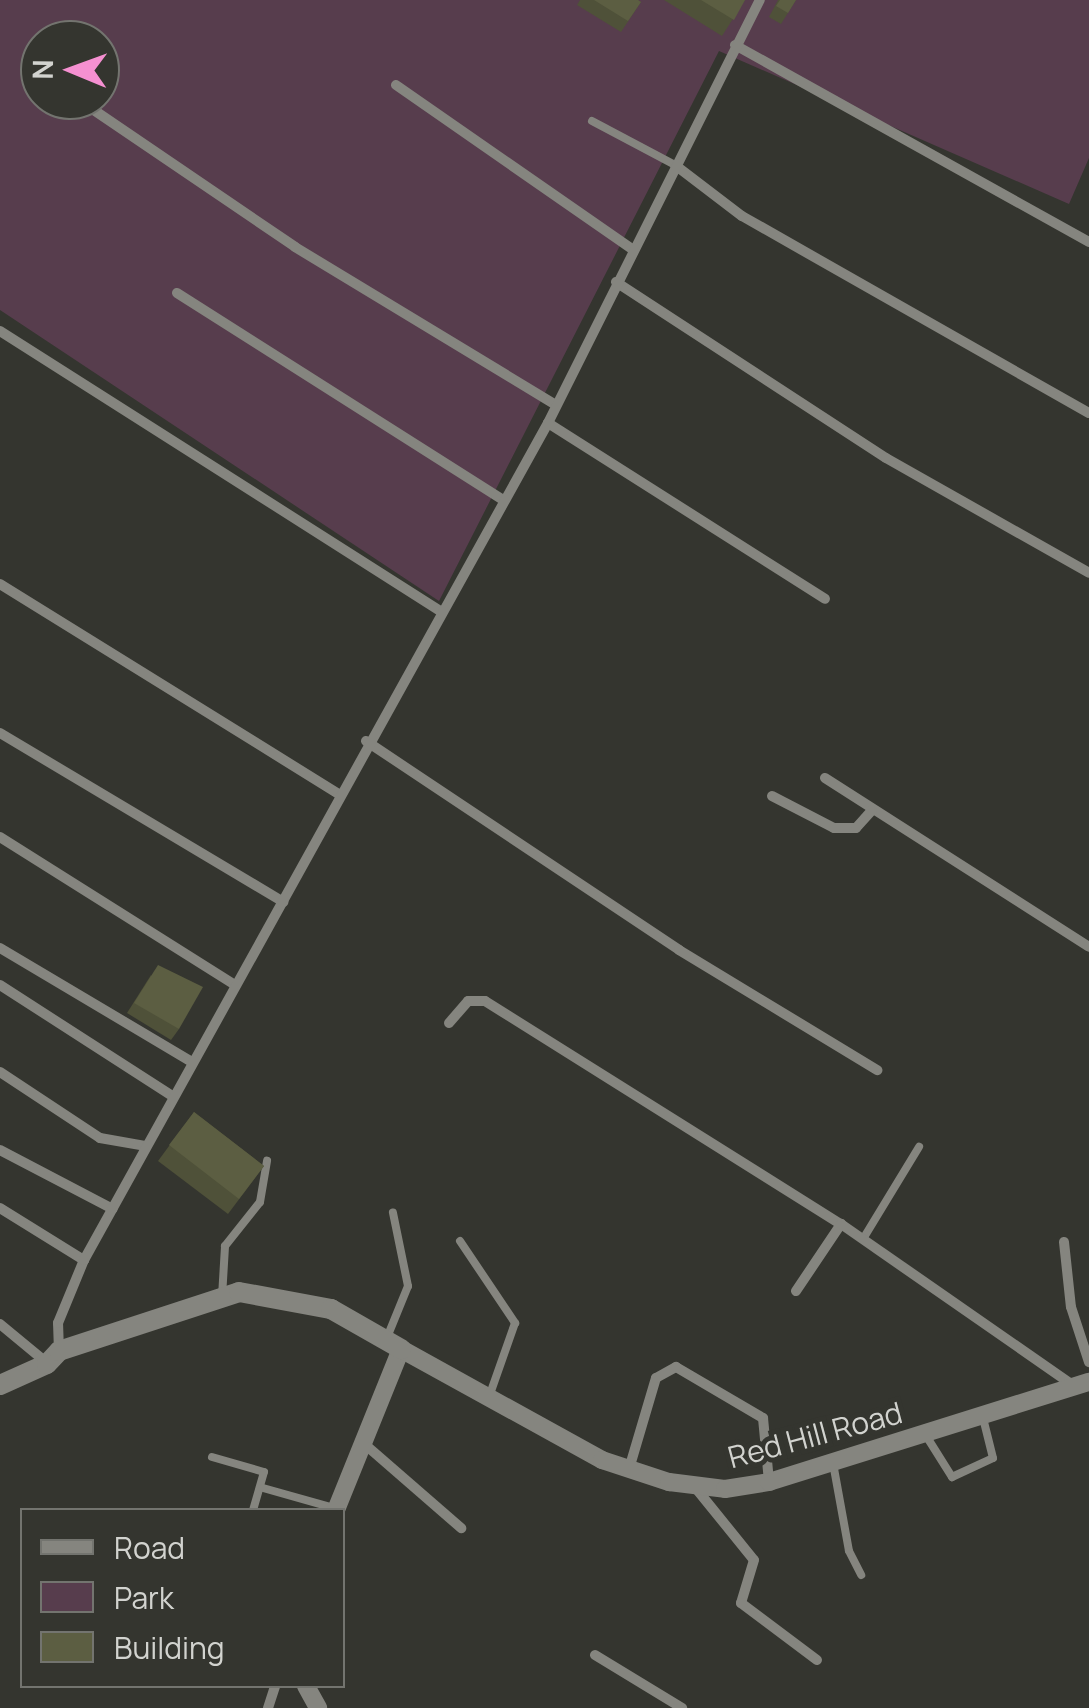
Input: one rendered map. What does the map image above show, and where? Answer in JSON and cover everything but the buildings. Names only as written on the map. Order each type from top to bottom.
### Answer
[{"type":"main road","points":[[0,1385],[53,1357],[240,1292],[331,1309],[393,1344]]},
{"type":"street","points":[[0,1324],[53,1357],[63,1304],[84,1260],[190,1062],[282,902],[366,741],[548,422],[760,0]]},
{"type":"street","points":[[735,45],[1089,242]]},
{"type":"street","points":[[396,85],[632,250]]},
{"type":"street","points":[[108,120],[295,247],[556,405]]},
{"type":"street","points":[[675,165],[742,216],[1089,414]]},
{"type":"street","points":[[616,282],[886,458],[1089,573]]},
{"type":"street","points":[[177,292],[501,500]]},
{"type":"street","points":[[0,330],[442,612]]},
{"type":"street","points":[[548,422],[824,598]]},
{"type":"street","points":[[0,584],[338,793]]},
{"type":"street","points":[[0,733],[282,902]]},
{"type":"street","points":[[366,741],[662,939],[876,1070]]},
{"type":"street","points":[[825,778],[1089,947]]},
{"type":"street","points":[[772,796],[834,828],[856,828],[872,810]]},
{"type":"street","points":[[0,837],[235,985]]},
{"type":"street","points":[[0,948],[190,1062]]},
{"type":"street","points":[[0,984],[172,1096]]},
{"type":"street","points":[[449,1023],[468,1002],[485,1002],[842,1224],[1082,1385]]},
{"type":"street","points":[[0,1072],[100,1138],[146,1146]]},
{"type":"street","points":[[0,1150],[113,1208]]},
{"type":"street","points":[[0,1208],[84,1260]]},
{"type":"street","points":[[796,1291],[842,1224]]},
{"type":"street","points":[[1064,1242],[1071,1307],[1089,1362]]},
{"type":"street","points":[[337,1508],[393,1344]]},
{"type":"street","name":"Red Hill Road","points":[[393,1344],[629,1469],[725,1489],[769,1482],[1082,1385]]},
{"type":"street","points":[[629,1469],[656,1378],[676,1367],[762,1418],[769,1482]]},
{"type":"street","points":[[361,1440],[461,1528]]},
{"type":"street","points":[[694,1485],[754,1560],[742,1603],[817,1660]]},
{"type":"street","points":[[596,1655],[682,1708]]},
{"type":"lane","points":[[592,122],[675,165]]},
{"type":"lane","points":[[863,1238],[919,1148]]},
{"type":"lane","points":[[222,1297],[225,1246],[260,1202],[267,1161]]},
{"type":"lane","points":[[392,1214],[408,1286],[393,1344]]},
{"type":"lane","points":[[460,1241],[514,1322],[489,1397]]},
{"type":"lane","points":[[924,1434],[952,1477],[993,1458],[982,1416]]},
{"type":"lane","points":[[212,1456],[259,1468],[263,1488],[254,1508]]},
{"type":"lane","points":[[832,1463],[848,1551],[861,1575]]},
{"type":"lane","points":[[263,1488],[329,1508]]},
{"type":"green space","points":[[0,0],[1089,0],[1089,158],[1069,204],[719,51],[439,601],[0,310]]}]
